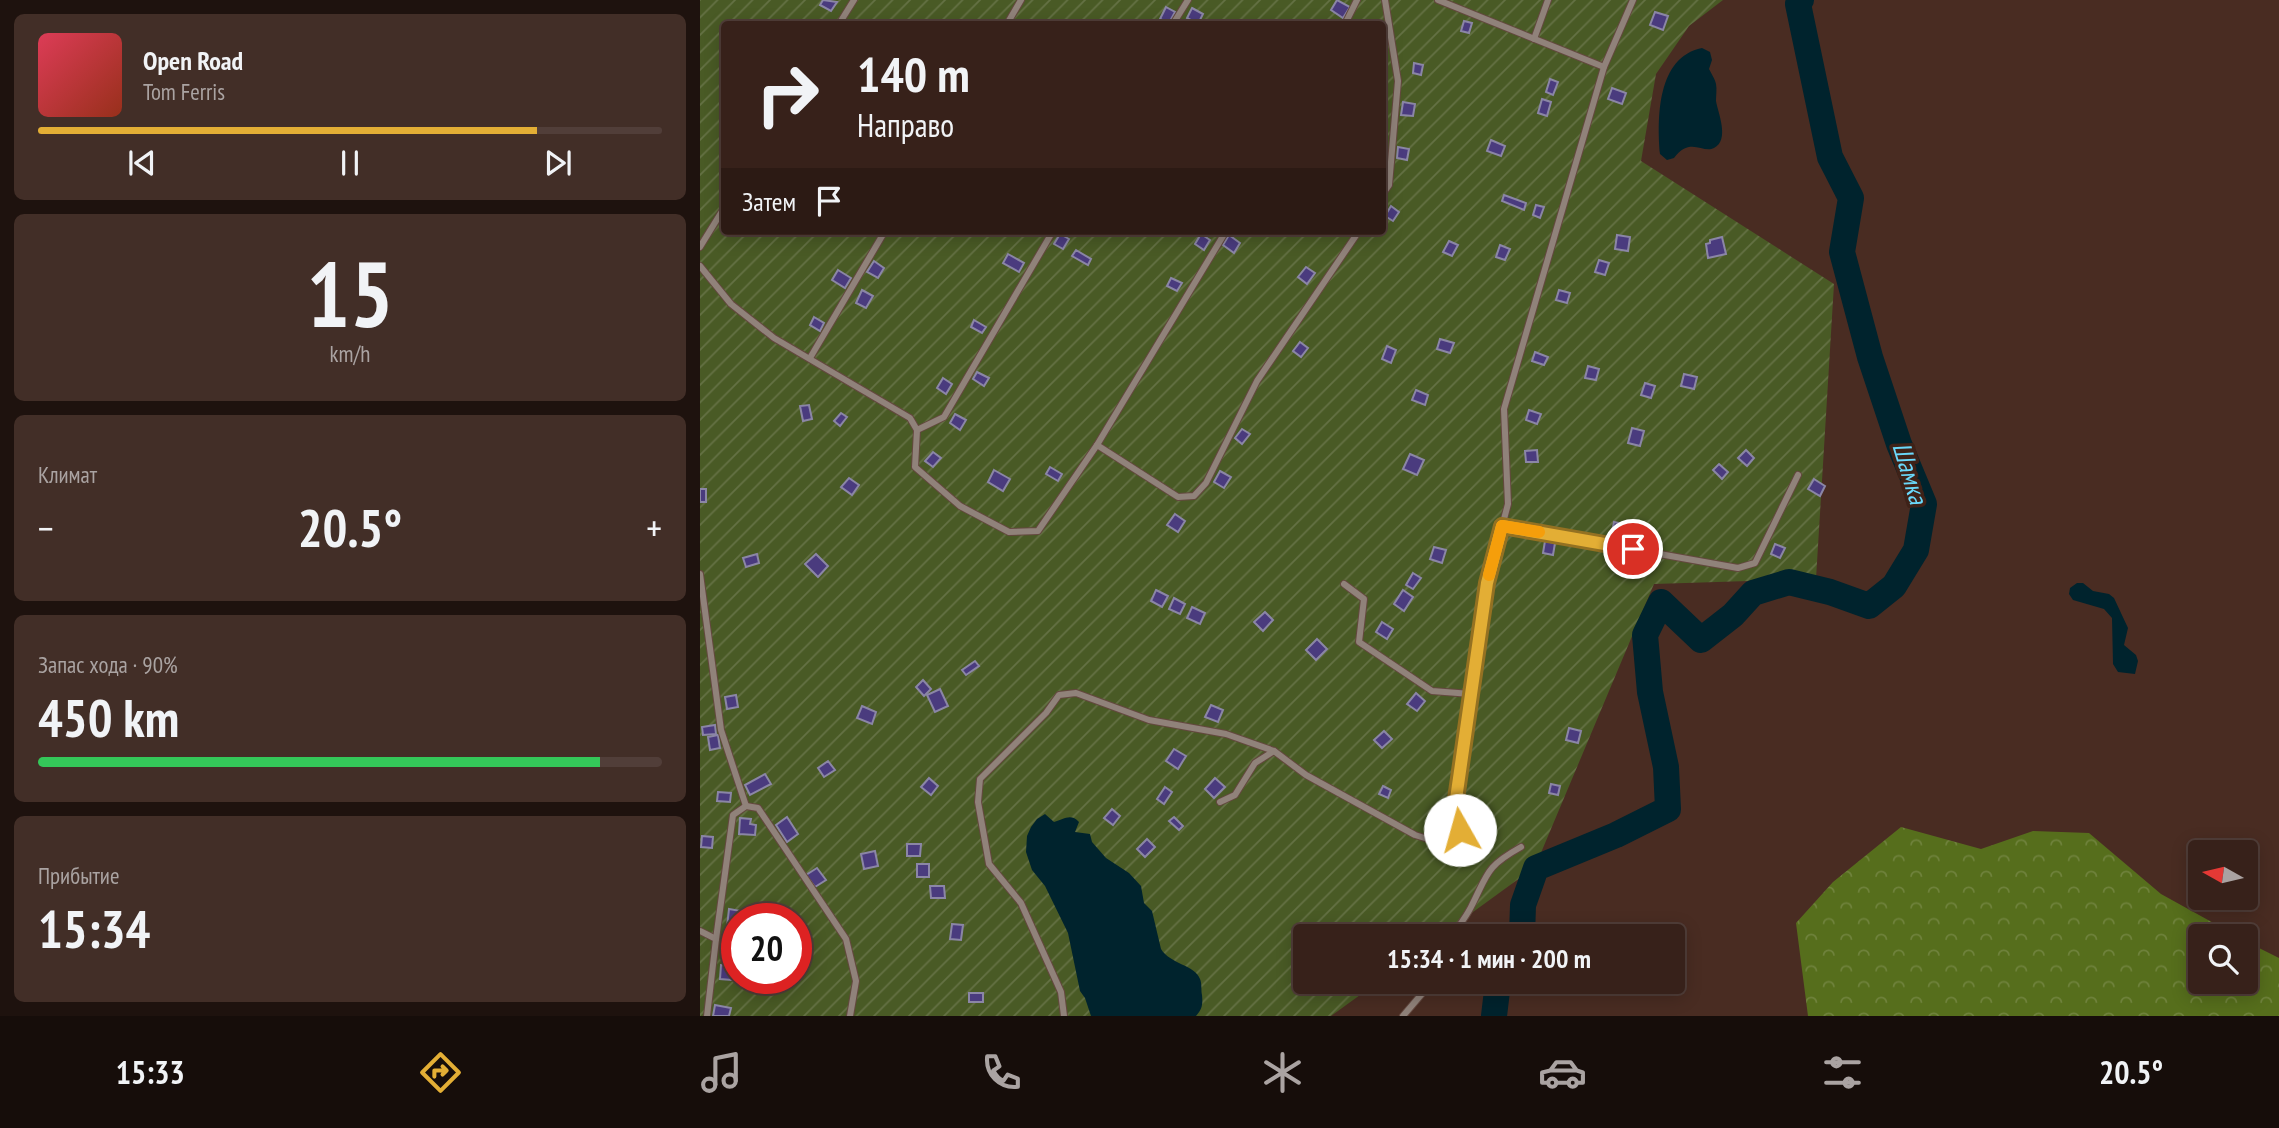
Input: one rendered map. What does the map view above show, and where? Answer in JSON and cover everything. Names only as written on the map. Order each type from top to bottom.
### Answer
[{"type":"lane","points":[[840,21],[854,0]]},
{"type":"lane","points":[[1009,21],[1021,0]]},
{"type":"lane","points":[[1175,21],[1188,0]]},
{"type":"lane","points":[[1346,21],[1357,0]]},
{"type":"lane","points":[[1385,0],[1398,81],[1389,185],[1386,189]]},
{"type":"lane","points":[[1438,0],[1604,66]]},
{"type":"lane","points":[[1534,39],[1548,0]]},
{"type":"lane","points":[[1064,1016],[1061,992],[1021,903],[989,864],[978,802],[981,779],[1046,713],[1059,695],[1076,693],[1149,720],[1226,734],[1274,751],[1306,775],[1415,835],[1428,839],[1470,838],[1460,830],[1454,813],[1487,583],[1508,504],[1504,409],[1604,66],[1633,0]]},
{"type":"lane","points":[[700,247],[721,213]]},
{"type":"lane","points":[[810,358],[883,235]]},
{"type":"lane","points":[[917,430],[944,417],[1051,235]]},
{"type":"lane","points":[[700,266],[731,304],[774,338],[911,418],[917,430],[915,467],[960,506],[1009,531],[1038,531],[1097,445],[1224,235]]},
{"type":"lane","points":[[1097,445],[1178,497],[1194,496],[1206,483],[1257,381],[1356,235]]},
{"type":"lane","points":[[1502,526],[1738,568],[1755,563],[1798,475]]},
{"type":"lane","points":[[700,574],[721,730],[746,806]]},
{"type":"lane","points":[[1344,584],[1364,599],[1359,642],[1432,691],[1471,694]]},
{"type":"lane","points":[[1220,802],[1235,794],[1255,763],[1274,751]]},
{"type":"lane","points":[[706,1016],[733,815],[746,806],[758,808],[846,939],[856,981],[850,1016]]},
{"type":"lane","points":[[1460,924],[1486,874],[1503,857],[1521,847]]},
{"type":"lane","points":[[700,931],[716,939]]},
{"type":"lane","points":[[1403,1016],[1422,994]]},
{"type":"green space","points":[[700,0],[1723,0],[1689,26],[1656,74],[1641,161],[1834,284],[1816,579],[1654,584],[1535,867],[1457,924],[1293,924],[1293,994],[1361,994],[1331,1016],[700,1016]]},
{"type":"green space","points":[[1901,827],[1981,849],[2033,831],[2089,833],[2161,894],[2215,924],[2188,924],[2188,994],[2258,994],[2258,948],[2279,958],[2279,1016],[1808,1016],[1796,923],[1833,882]]},
{"type":"water","points":[[1702,48],[1710,52],[1712,60],[1709,69],[1716,84],[1716,101],[1722,126],[1721,139],[1714,148],[1685,148],[1674,158],[1667,160],[1660,154],[1659,139],[1663,91],[1676,63],[1687,54]]},
{"type":"water","points":[[2077,583],[2083,583],[2093,591],[2109,594],[2114,598],[2128,628],[2124,645],[2136,655],[2138,661],[2135,674],[2118,672],[2113,664],[2112,618],[2104,609],[2073,600],[2069,594],[2070,588]]},
{"type":"water","points":[[1045,814],[1054,822],[1067,818],[1076,819],[1079,822],[1075,832],[1090,834],[1092,842],[1106,858],[1129,873],[1141,886],[1144,903],[1152,911],[1161,949],[1170,958],[1197,974],[1200,979],[1202,1004],[1196,1016],[1091,1016],[1080,991],[1068,933],[1045,886],[1032,870],[1026,852],[1027,836],[1031,827]]},
{"type":"building","points":[[823,0],[837,2],[831,11],[820,5]]},
{"type":"building","points":[[1337,0],[1350,7],[1343,18],[1331,10]]},
{"type":"building","points":[[1166,7],[1175,12],[1170,21],[1160,19]]},
{"type":"building","points":[[1192,8],[1203,14],[1200,21],[1187,18]]},
{"type":"building","points":[[1655,12],[1668,16],[1663,30],[1650,25]]},
{"type":"building","points":[[1464,21],[1472,23],[1469,33],[1461,31]]},
{"type":"building","points":[[1414,63],[1423,65],[1421,75],[1413,73]]},
{"type":"building","points":[[1550,79],[1558,82],[1553,95],[1546,92]]},
{"type":"building","points":[[1612,88],[1626,93],[1622,104],[1608,99]]},
{"type":"building","points":[[1542,99],[1551,102],[1547,116],[1538,113]]},
{"type":"building","points":[[1403,102],[1415,104],[1413,116],[1401,115]]},
{"type":"building","points":[[1491,140],[1505,146],[1501,156],[1487,151]]},
{"type":"building","points":[[1398,147],[1409,149],[1407,160],[1397,158]]},
{"type":"building","points":[[1504,195],[1526,203],[1524,210],[1502,201]]},
{"type":"building","points":[[1536,205],[1544,207],[1540,218],[1533,215]]},
{"type":"building","points":[[1391,206],[1399,212],[1393,221],[1386,214]]},
{"type":"building","points":[[1059,235],[1069,239],[1063,249],[1054,244]]},
{"type":"building","points":[[1200,235],[1210,240],[1204,250],[1195,244]]},
{"type":"building","points":[[1229,235],[1240,243],[1234,253],[1223,245]]},
{"type":"building","points":[[1617,235],[1630,237],[1628,251],[1615,249]]},
{"type":"building","points":[[1722,237],[1726,254],[1708,258],[1706,244]]},
{"type":"building","points":[[1449,241],[1458,245],[1452,256],[1443,252]]},
{"type":"building","points":[[1500,245],[1510,249],[1505,260],[1496,257]]},
{"type":"building","points":[[1076,250],[1091,259],[1088,265],[1072,256]]},
{"type":"building","points":[[1008,254],[1024,263],[1019,272],[1003,263]]},
{"type":"building","points":[[1599,260],[1609,263],[1605,275],[1595,272]]},
{"type":"building","points":[[874,261],[884,268],[878,278],[867,272]]},
{"type":"building","points":[[1306,267],[1315,273],[1307,284],[1298,277]]},
{"type":"building","points":[[838,270],[851,278],[845,288],[832,280]]},
{"type":"building","points":[[1171,278],[1182,283],[1177,291],[1167,286]]},
{"type":"building","points":[[862,290],[873,296],[866,308],[856,303]]},
{"type":"building","points":[[1559,290],[1570,293],[1567,303],[1556,300]]},
{"type":"building","points":[[814,317],[824,323],[820,331],[810,325]]},
{"type":"building","points":[[974,320],[986,327],[982,333],[971,327]]},
{"type":"building","points":[[1440,339],[1454,343],[1450,353],[1437,349]]},
{"type":"building","points":[[1300,342],[1308,348],[1301,357],[1293,351]]},
{"type":"building","points":[[1387,346],[1396,350],[1391,363],[1382,359]]},
{"type":"building","points":[[1535,352],[1548,357],[1544,365],[1532,361]]},
{"type":"building","points":[[1588,366],[1599,369],[1596,380],[1585,378]]},
{"type":"building","points":[[977,372],[989,378],[984,386],[973,379]]},
{"type":"building","points":[[1684,374],[1697,377],[1694,389],[1681,386]]},
{"type":"building","points":[[943,378],[952,384],[946,394],[937,388]]},
{"type":"building","points":[[1645,383],[1655,386],[1651,398],[1641,395]]},
{"type":"building","points":[[1416,390],[1428,395],[1425,405],[1412,400]]},
{"type":"building","points":[[809,405],[812,419],[803,421],[800,406]]},
{"type":"building","points":[[1529,410],[1541,414],[1537,424],[1526,420]]},
{"type":"building","points":[[841,413],[847,417],[840,426],[834,421]]},
{"type":"building","points":[[955,414],[966,420],[960,430],[950,423]]},
{"type":"building","points":[[1632,428],[1644,431],[1640,446],[1628,443]]},
{"type":"building","points":[[1242,429],[1250,434],[1242,444],[1235,438]]},
{"type":"building","points":[[1537,450],[1538,462],[1526,462],[1525,451]]},
{"type":"building","points":[[1746,450],[1754,458],[1747,466],[1738,458]]},
{"type":"building","points":[[933,452],[941,458],[933,467],[925,461]]},
{"type":"building","points":[[1410,454],[1424,460],[1417,475],[1403,469]]},
{"type":"building","points":[[1719,464],[1728,472],[1722,479],[1713,470]]},
{"type":"building","points":[[1050,467],[1062,474],[1058,481],[1046,474]]},
{"type":"building","points":[[994,470],[1010,479],[1003,491],[988,482]]},
{"type":"building","points":[[1220,471],[1231,477],[1224,488],[1214,482]]},
{"type":"building","points":[[849,478],[859,485],[852,495],[841,487]]},
{"type":"building","points":[[1814,479],[1825,486],[1820,496],[1808,489]]},
{"type":"building","points":[[700,489],[706,489],[706,502],[700,502]]},
{"type":"building","points":[[1175,514],[1185,521],[1178,532],[1167,525]]},
{"type":"building","points":[[1614,522],[1624,524],[1623,528],[1628,529],[1626,540],[1611,537]]},
{"type":"building","points":[[1545,541],[1555,543],[1553,555],[1543,553]]},
{"type":"building","points":[[1775,544],[1785,548],[1780,558],[1771,554]]},
{"type":"building","points":[[1434,547],[1446,550],[1442,563],[1430,559]]},
{"type":"building","points":[[757,554],[759,563],[746,567],[743,558]]},
{"type":"building","points":[[816,554],[828,566],[818,577],[805,564]]},
{"type":"building","points":[[1637,556],[1650,558],[1647,573],[1635,571]]},
{"type":"building","points":[[1622,561],[1634,563],[1632,573],[1620,571]]},
{"type":"building","points":[[1413,573],[1421,578],[1413,589],[1406,585]]},
{"type":"building","points":[[1156,590],[1168,596],[1162,607],[1151,601]]},
{"type":"building","points":[[1403,590],[1413,597],[1404,611],[1394,604]]},
{"type":"building","points":[[1174,598],[1185,604],[1180,614],[1169,609]]},
{"type":"building","points":[[1192,607],[1205,613],[1200,624],[1187,618]]},
{"type":"building","points":[[1265,612],[1273,620],[1263,631],[1254,622]]},
{"type":"building","points":[[1382,622],[1393,629],[1387,639],[1376,632]]},
{"type":"building","points":[[1317,639],[1327,649],[1316,660],[1306,650]]},
{"type":"building","points":[[975,661],[979,666],[966,675],[962,670]]},
{"type":"building","points":[[923,680],[931,689],[924,696],[916,687]]},
{"type":"building","points":[[940,689],[948,706],[935,712],[927,695]]},
{"type":"building","points":[[1416,693],[1425,701],[1417,711],[1407,704]]},
{"type":"building","points":[[736,695],[738,707],[727,709],[725,697]]},
{"type":"building","points":[[1211,705],[1223,710],[1218,722],[1205,717]]},
{"type":"building","points":[[862,706],[876,712],[872,724],[857,718]]},
{"type":"building","points":[[715,725],[716,734],[703,735],[702,727]]},
{"type":"building","points":[[1569,728],[1581,731],[1578,743],[1566,740]]},
{"type":"building","points":[[1384,731],[1392,739],[1382,748],[1374,740]]},
{"type":"building","points":[[718,735],[720,748],[710,750],[708,737]]},
{"type":"building","points":[[1174,749],[1186,756],[1178,769],[1166,761]]},
{"type":"building","points":[[828,761],[835,770],[824,777],[818,768]]},
{"type":"building","points":[[765,774],[771,784],[750,795],[745,785]]},
{"type":"building","points":[[929,778],[938,786],[931,795],[921,787]]},
{"type":"building","points":[[1215,778],[1225,787],[1214,798],[1205,789]]},
{"type":"building","points":[[1551,784],[1560,786],[1558,795],[1549,793]]},
{"type":"building","points":[[1383,786],[1391,790],[1388,798],[1379,794]]},
{"type":"building","points":[[1165,787],[1172,792],[1164,804],[1157,799]]},
{"type":"building","points":[[718,792],[731,793],[730,802],[717,801]]},
{"type":"building","points":[[1112,809],[1120,816],[1113,825],[1104,818]]},
{"type":"building","points":[[787,817],[798,834],[787,842],[776,825]]},
{"type":"building","points":[[1174,817],[1183,826],[1179,830],[1169,821]]},
{"type":"building","points":[[740,818],[751,819],[750,824],[756,825],[755,835],[739,834]]},
{"type":"building","points":[[702,836],[713,837],[712,848],[701,847]]},
{"type":"building","points":[[1147,839],[1155,847],[1145,857],[1137,849]]},
{"type":"building","points":[[907,844],[921,844],[920,856],[907,856]]},
{"type":"building","points":[[875,851],[878,866],[864,869],[861,854]]},
{"type":"building","points":[[917,864],[929,864],[929,877],[917,877]]},
{"type":"building","points":[[817,868],[826,880],[815,887],[806,875]]},
{"type":"building","points":[[930,886],[944,886],[945,898],[931,898]]},
{"type":"building","points":[[952,924],[963,925],[961,940],[950,939]]},
{"type":"building","points":[[969,993],[983,993],[983,1002],[969,1002]]},
{"type":"building","points":[[715,1005],[731,1008],[729,1016],[713,1016]]},
{"type":"waterway","name":"Шамка","points":[[1522,924],[1523,905],[1536,868],[1616,835],[1668,809],[1666,767],[1650,692],[1645,635],[1661,602],[1701,640],[1733,615],[1753,593],[1789,582],[1830,592],[1869,606],[1894,586],[1916,550],[1924,504],[1899,444],[1870,357],[1842,252],[1851,198],[1830,157],[1798,4],[1801,0]]},
{"type":"waterway","name":"Шамка","points":[[1494,1016],[1497,994]]},
{"type":"slow traffic","points":[[1489,575],[1502,526],[1539,532]]},
{"type":"route","points":[[1460,830],[1454,813],[1487,583],[1502,526],[1633,549]]}]
